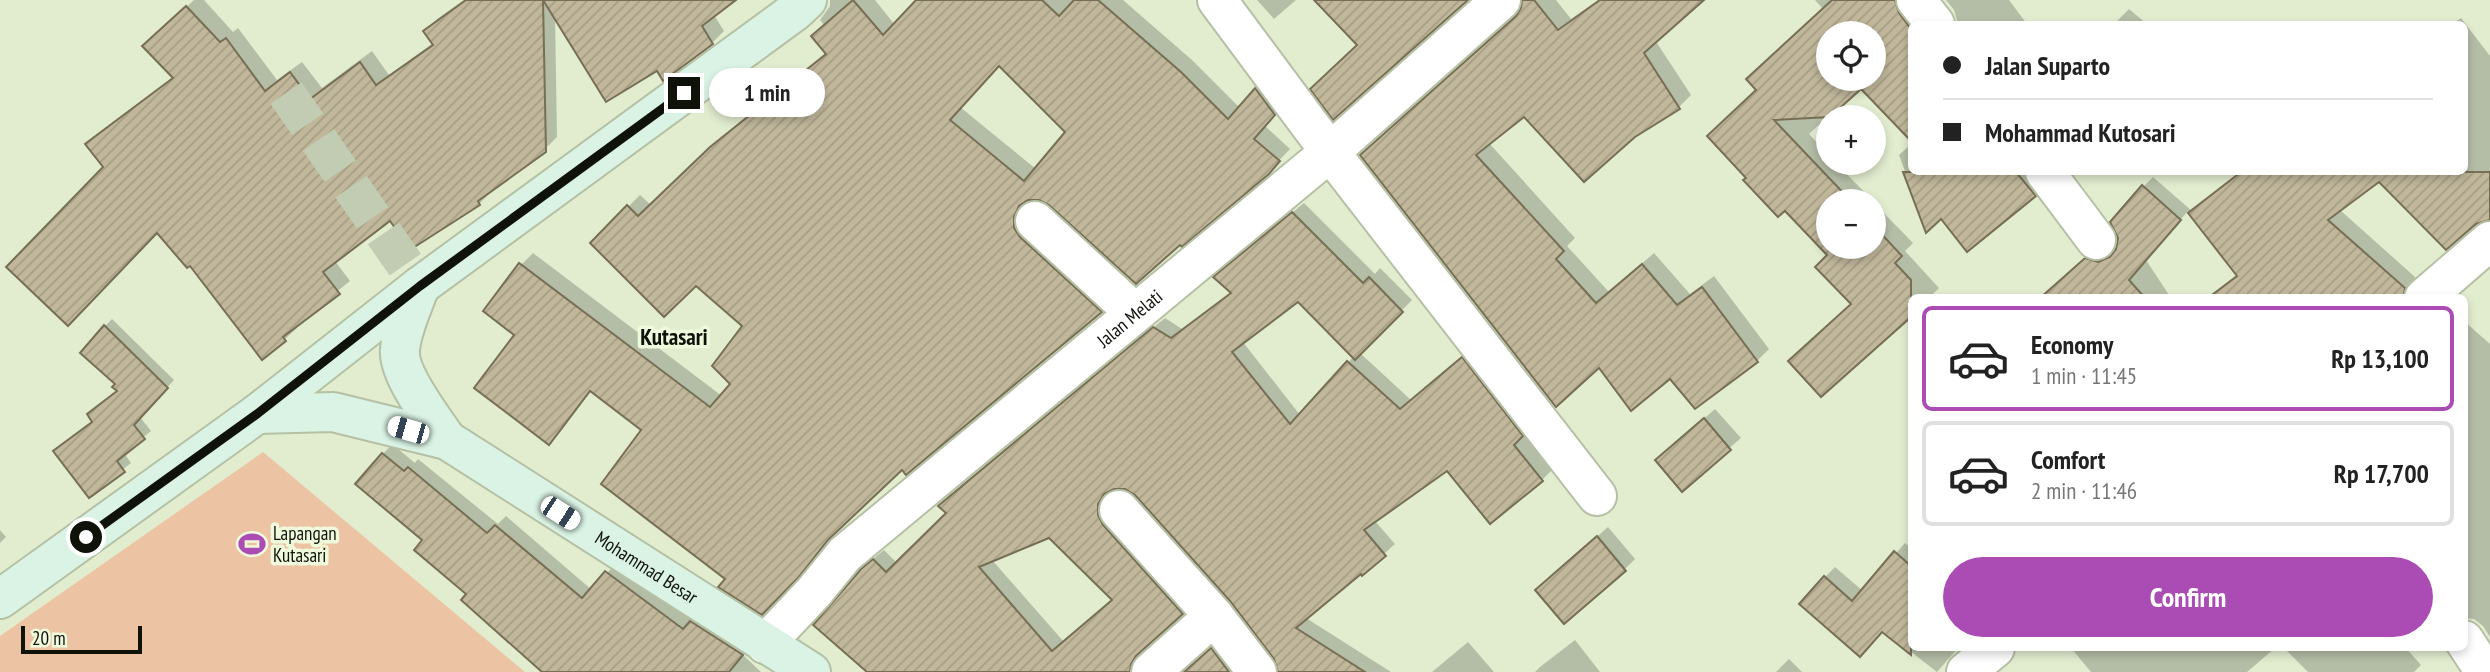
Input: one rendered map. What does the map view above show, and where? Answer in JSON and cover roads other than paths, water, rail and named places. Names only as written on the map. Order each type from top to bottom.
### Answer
[{"type":"street","points":[[0,599],[257,414],[420,286],[807,0]]},
{"type":"street","points":[[1217,0],[1330,152],[1597,496]]},
{"type":"street","name":"Jalan Melati","points":[[765,643],[814,592],[845,554],[1330,152],[1501,0]]},
{"type":"street","points":[[1916,0],[1933,21]]},
{"type":"street","points":[[2047,175],[2096,240]]},
{"type":"street","points":[[1035,221],[1135,313]]},
{"type":"street","points":[[2429,294],[2490,241]]},
{"type":"street","points":[[420,286],[399,351],[401,363],[414,389],[447,440]]},
{"type":"street","points":[[257,414],[333,412],[447,440]]},
{"type":"street","name":"Mohammad Besar","points":[[447,440],[811,672]]},
{"type":"street","points":[[1119,510],[1214,615],[1257,672]]},
{"type":"street","points":[[1151,672],[1214,615]]},
{"type":"street","points":[[2468,646],[2485,672]]},
{"type":"street","points":[[1966,672],[1991,651]]},
{"type":"tunnel","points":[[286,93],[420,286]]},
{"type":"place","name":"Lapangan Kutasari","points":[[252,544]]},
{"type":"district","name":"Kutasari","points":[[674,337]]}]
